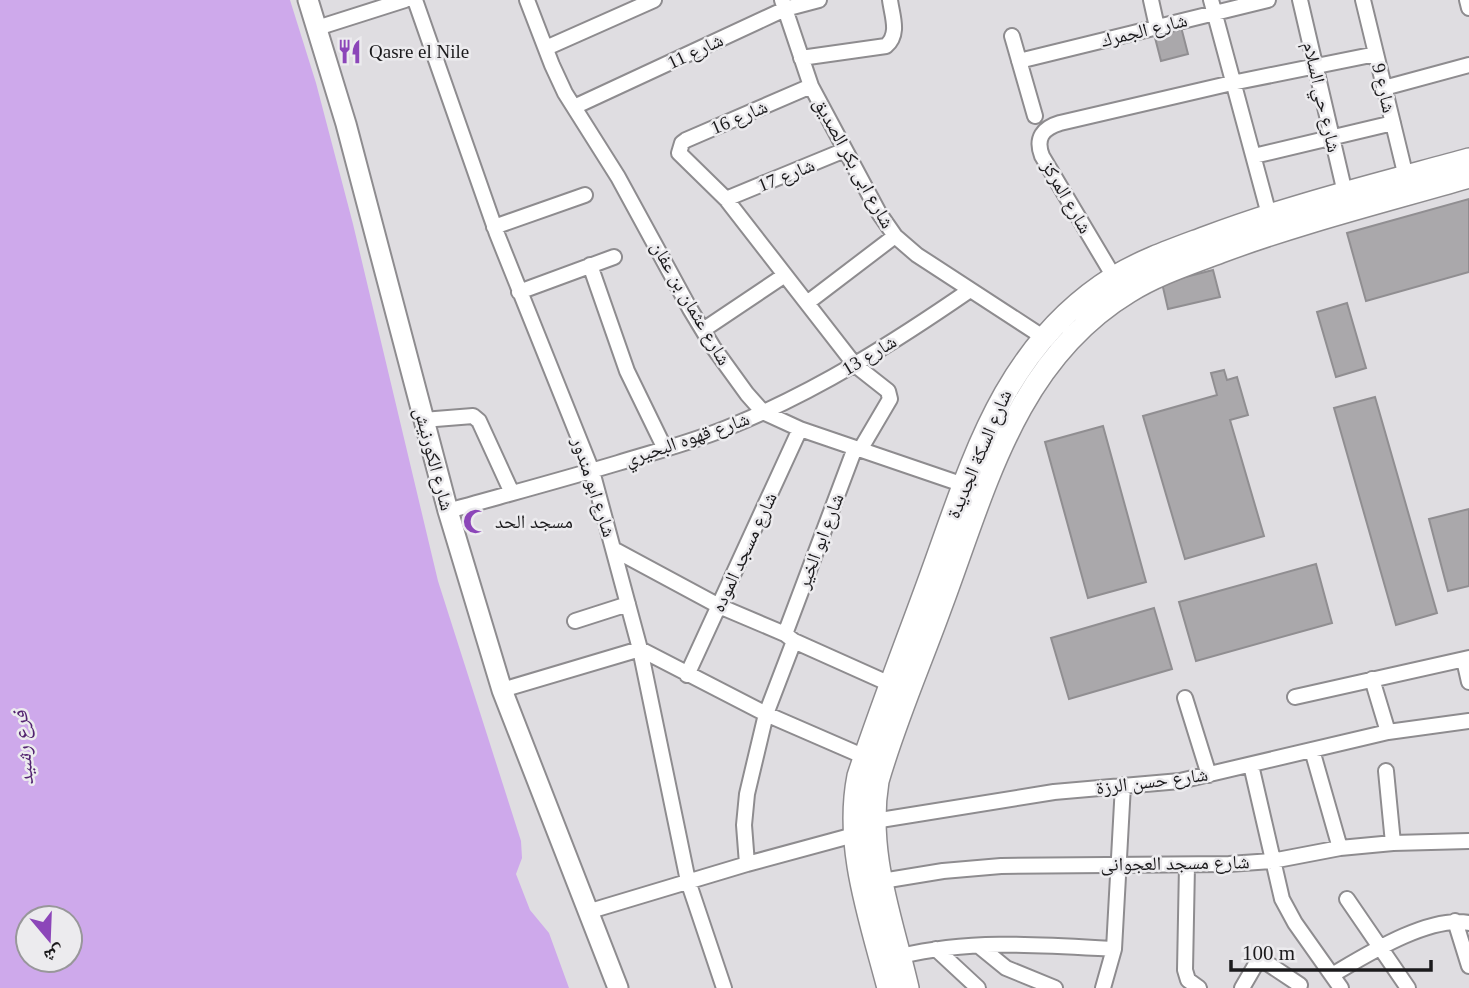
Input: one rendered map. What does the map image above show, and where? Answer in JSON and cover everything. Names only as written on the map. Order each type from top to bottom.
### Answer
[{"type":"main road","name":"شارع الكورنيش","points":[[308,0],[346,124],[448,511],[502,690],[618,988]]},
{"type":"main road","name":"شارع السكة الجديدة","points":[[908,988],[881,881],[874,840],[877,791],[884,762],[1008,431],[1040,375],[1087,323],[1129,292],[1271,224],[1345,193],[1469,159]]},
{"type":"main road","name":"شارع السكة الجديدة","points":[[888,988],[866,901],[854,835],[855,795],[864,757],[964,485],[997,405],[1017,371],[1043,337],[1065,315],[1114,277],[1170,251],[1469,177]]},
{"type":"street","points":[[317,28],[405,0]]},
{"type":"street","name":"شارع ابو مندور","points":[[415,0],[494,227],[592,471],[640,649],[688,881],[724,988]]},
{"type":"street","name":"شارع عثمان بن عفان","points":[[527,0],[558,79],[574,107],[618,177],[703,331],[729,370],[763,412],[800,429],[964,485]]},
{"type":"street","points":[[545,48],[654,0]]},
{"type":"street","name":"شارع 11","points":[[574,107],[783,5],[819,0]]},
{"type":"street","points":[[801,58],[886,46],[895,32],[890,0]]},
{"type":"street","points":[[1151,0],[1157,27]]},
{"type":"street","name":"شارع الجمرك","points":[[1019,61],[1157,27],[1212,7],[1268,0]]},
{"type":"street","name":"شارع حي السلام","points":[[1300,0],[1345,193]]},
{"type":"street","name":"شارع 9","points":[[1363,0],[1406,177]]},
{"type":"street","points":[[1467,0],[1469,8]]},
{"type":"street","name":"شارع ابى بكر الصديق","points":[[783,5],[811,86],[879,213],[895,236],[917,255],[1043,337]]},
{"type":"street","points":[[1212,7],[1271,224]]},
{"type":"street","points":[[1012,36],[1035,116]]},
{"type":"street","points":[[1232,83],[1376,54]]},
{"type":"street","points":[[1384,89],[1469,65]]},
{"type":"street","name":"شارع المركز","points":[[1114,277],[1079,221],[1039,148],[1044,130],[1060,123],[1232,83]]},
{"type":"street","name":"شارع 16","points":[[726,199],[682,158],[679,148],[686,140],[811,86]]},
{"type":"street","points":[[1254,156],[1393,123]]},
{"type":"street","name":"شارع 17","points":[[726,199],[845,150]]},
{"type":"street","points":[[494,227],[585,195]]},
{"type":"street","points":[[726,199],[855,365]]},
{"type":"street","points":[[807,303],[895,236]]},
{"type":"street","points":[[519,292],[614,257]]},
{"type":"street","points":[[590,265],[627,371],[665,449]]},
{"type":"street","points":[[703,331],[785,275]]},
{"type":"street","name":"شارع 13","points":[[763,412],[855,365],[970,289]]},
{"type":"street","name":"شارع ابو الخير","points":[[747,864],[744,825],[747,794],[766,714],[857,449],[890,399],[889,395],[855,365]]},
{"type":"street","name":"شارع قهوه البحيري","points":[[448,511],[665,449],[763,412]]},
{"type":"street","points":[[423,419],[473,416],[479,421],[512,493]]},
{"type":"street","name":"شارع مسجد الموده","points":[[687,675],[800,429]]},
{"type":"street","points":[[615,550],[719,607],[890,684]]},
{"type":"street","points":[[575,621],[628,604]]},
{"type":"street","points":[[502,690],[640,649],[766,714],[864,757]]},
{"type":"street","points":[[1295,697],[1467,659],[1469,682]]},
{"type":"street","points":[[1372,679],[1388,732]]},
{"type":"street","points":[[1185,698],[1209,775]]},
{"type":"street","name":"شارع حسن الرزة","points":[[874,821],[1054,792],[1180,781],[1388,732],[1469,721]]},
{"type":"street","points":[[1312,750],[1340,848]]},
{"type":"street","points":[[1251,765],[1272,861],[1288,912],[1341,988]]},
{"type":"street","points":[[1387,771],[1393,843]]},
{"type":"street","points":[[1103,988],[1114,949],[1123,785]]},
{"type":"street","points":[[587,912],[854,835]]},
{"type":"street","name":"شارع مسجد العجوانى","points":[[881,881],[943,871],[1001,866],[1187,865],[1272,861],[1340,848],[1393,843],[1469,841]]},
{"type":"street","points":[[1187,865],[1185,970],[1188,980],[1199,988]]},
{"type":"street","points":[[1347,899],[1408,988]]},
{"type":"street","points":[[1332,975],[1379,947],[1434,925],[1462,922],[1469,966]]},
{"type":"street","points":[[901,956],[936,949],[979,946],[1052,945],[1114,949]]},
{"type":"street","points":[[979,946],[1006,968],[1055,988]]},
{"type":"street","points":[[936,949],[978,988]]},
{"type":"street","points":[[1242,988],[1256,964],[1264,961],[1300,985]]},
{"type":"water","name":"فرع رشيد","points":[[0,0],[290,0],[316,83],[353,224],[438,581],[521,841],[522,858],[516,874],[530,910],[549,933],[569,988],[0,988]]},
{"type":"building","points":[[1180,23],[1188,54],[1161,61],[1153,30]]},
{"type":"building","points":[[1469,199],[1469,272],[1366,301],[1347,233]]},
{"type":"building","points":[[1213,270],[1220,297],[1168,309],[1162,283]]},
{"type":"building","points":[[1347,303],[1366,368],[1336,377],[1317,312]]},
{"type":"building","points":[[1224,370],[1227,380],[1237,377],[1248,415],[1230,420],[1264,536],[1185,559],[1143,416],[1217,395],[1211,373]]},
{"type":"building","points":[[1375,397],[1437,613],[1396,625],[1334,408]]},
{"type":"building","points":[[1103,426],[1146,582],[1088,598],[1045,442]]},
{"type":"building","points":[[1469,509],[1469,586],[1448,591],[1429,519]]},
{"type":"building","points":[[1316,564],[1332,623],[1196,661],[1179,602]]},
{"type":"building","points":[[1154,608],[1172,669],[1069,699],[1051,638]]},
{"type":"place","name":"Qasre el Nile","points":[[349,51]]},
{"type":"place","name":"مسجد الحد","points":[[475,521]]}]
